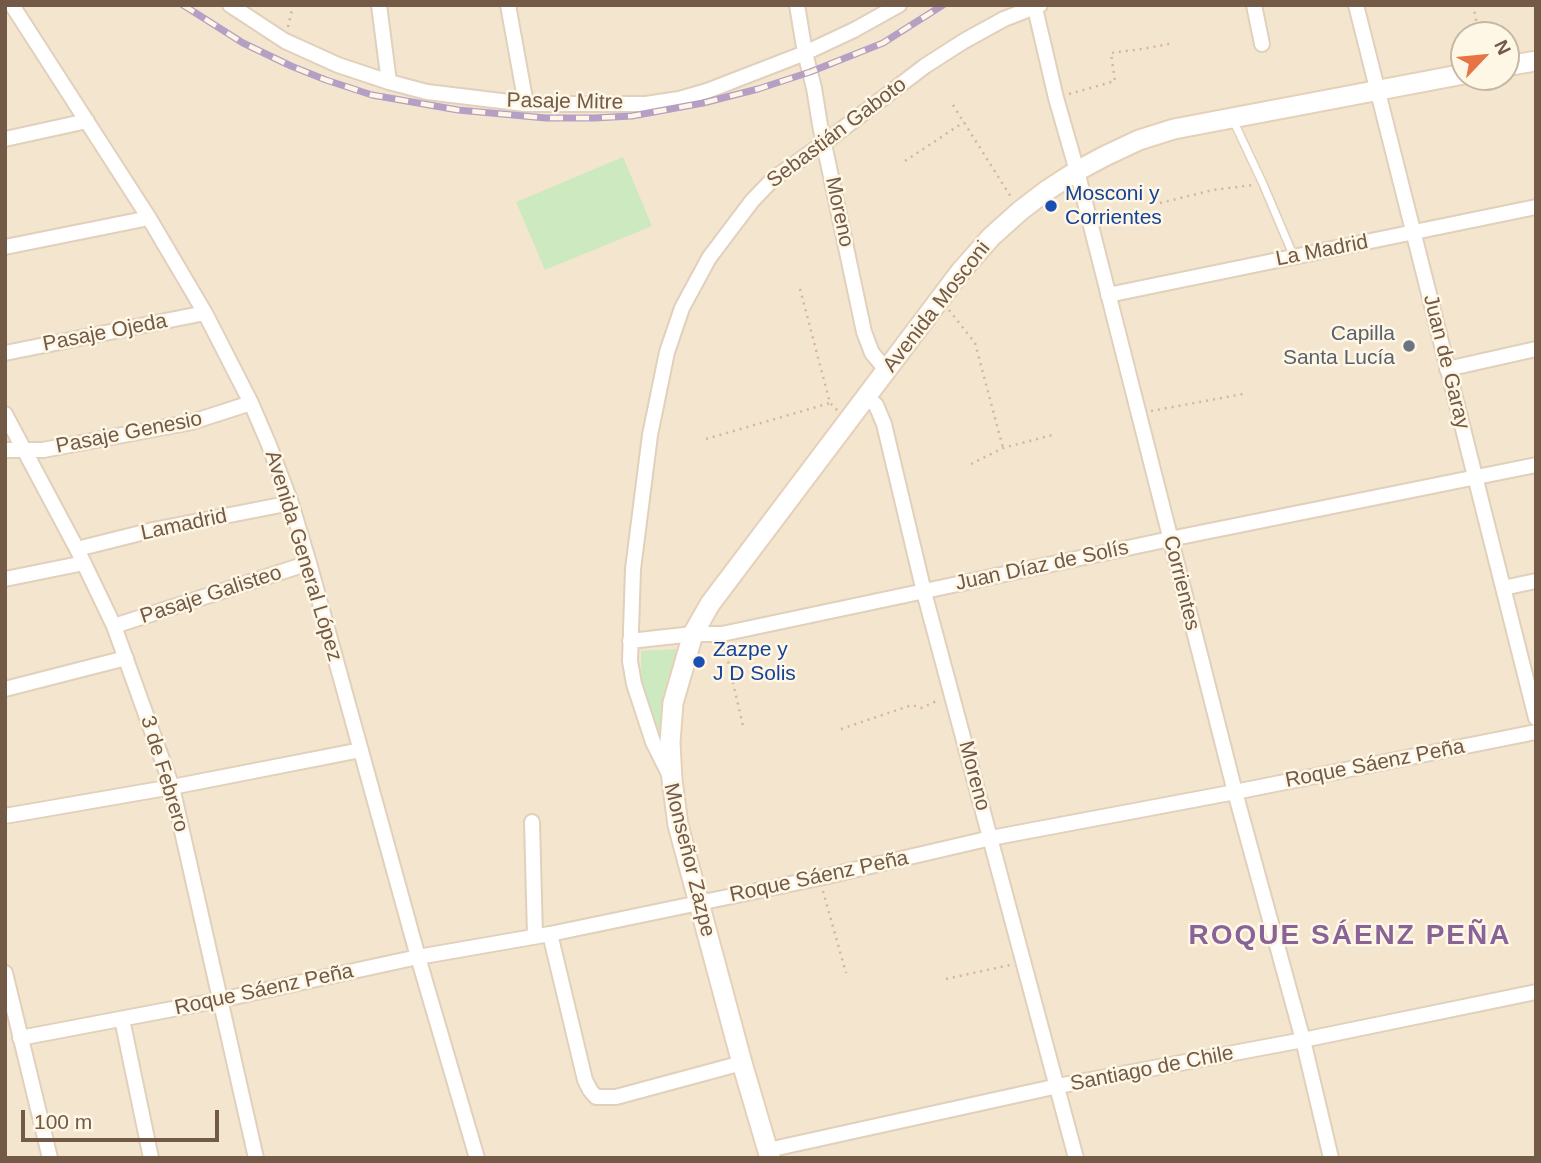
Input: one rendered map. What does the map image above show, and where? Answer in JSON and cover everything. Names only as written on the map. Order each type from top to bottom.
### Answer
[{"type":"street","name":"Avenida General López","points":[[12,5],[149,218],[205,313],[251,403],[291,503],[477,1158]]},
{"type":"street","name":"Pasaje Mitre","points":[[230,5],[285,41],[338,65],[427,92],[526,104],[646,104],[679,100],[805,53],[899,5]]},
{"type":"street","points":[[379,5],[389,82]]},
{"type":"street","points":[[508,5],[526,104]]},
{"type":"street","name":"Moreno","points":[[796,5],[864,332],[872,353],[887,371]]},
{"type":"street","points":[[1254,5],[1262,44]]},
{"type":"street","name":"Juan de Garay","points":[[1356,5],[1536,718]]},
{"type":"street","name":"Corrientes","points":[[1038,6],[1056,98],[1077,171],[1235,792],[1303,1040],[1331,1158]]},
{"type":"street","name":"Sebastián Gaboto","points":[[650,435],[667,352],[682,308],[709,258],[752,201],[772,179],[925,66],[1004,19],[1038,6]]},
{"type":"street","name":"Avenida Mosconi","points":[[672,780],[670,742],[673,703],[694,634],[710,604],[961,271],[991,237],[1020,211],[1077,171],[1139,140],[1174,129],[1450,77]]},
{"type":"street","points":[[5,139],[87,121]]},
{"type":"street","name":"La Madrid","points":[[1108,295],[1536,207]]},
{"type":"street","points":[[5,247],[149,218]]},
{"type":"street","name":"Pasaje Ojeda","points":[[5,353],[205,313]]},
{"type":"street","points":[[1447,369],[1536,349]]},
{"type":"street","name":"Moreno","points":[[867,398],[876,405],[884,424],[923,592],[1076,1158]]},
{"type":"street","name":"Pasaje Genesio","points":[[5,450],[43,450],[192,422],[251,403]]},
{"type":"street","name":"3 de Febrero","points":[[5,414],[77,549],[114,626],[172,787],[256,1158]]},
{"type":"street","name":"Monseñor Zazpe","points":[[650,435],[633,569],[630,661],[634,684],[653,742],[672,780],[678,825],[769,1154]]},
{"type":"street","name":"Juan Díaz de Solís","points":[[630,642],[694,634],[722,634],[1536,465]]},
{"type":"street","name":"Lamadrid","points":[[77,549],[153,530],[291,503]]},
{"type":"street","points":[[5,579],[84,563]]},
{"type":"street","name":"Pasaje Galisteo","points":[[114,626],[309,564]]},
{"type":"street","points":[[1503,588],[1536,580]]},
{"type":"street","points":[[5,689],[126,658]]},
{"type":"street","name":"Roque Sáenz Peña","points":[[20,1038],[122,1020],[418,957],[699,903],[991,838],[1536,732]]},
{"type":"street","points":[[5,816],[361,750]]},
{"type":"street","points":[[532,822],[542,935],[585,1080],[596,1097],[616,1097],[742,1063]]},
{"type":"street","points":[[6,976],[51,1158]]},
{"type":"street","name":"Santiago de Chile","points":[[769,1154],[1058,1086],[1303,1040],[1536,992]]},
{"type":"street","points":[[122,1020],[151,1158]]},
{"type":"lane","points":[[1233,118],[1294,257]]},
{"type":"path","points":[[285,41],[293,5]]},
{"type":"path","points":[[1056,98],[1115,80],[1111,52],[1142,50],[1170,44]]},
{"type":"path","points":[[953,105],[1020,211]]},
{"type":"path","points":[[905,161],[964,122]]},
{"type":"path","points":[[1160,203],[1213,190],[1264,184]]},
{"type":"path","points":[[800,289],[830,403],[848,424]]},
{"type":"path","points":[[941,299],[975,343],[1003,448]]},
{"type":"path","points":[[1138,414],[1243,394]]},
{"type":"path","points":[[706,439],[830,403]]},
{"type":"path","points":[[971,464],[1003,448],[1056,434]]},
{"type":"path","points":[[722,634],[743,726]]},
{"type":"path","points":[[841,729],[912,705],[920,708],[951,695]]},
{"type":"path","points":[[820,878],[846,973]]},
{"type":"path","points":[[946,979],[1024,961]]},
{"type":"shaded area","points":[[5,5],[1536,5],[1536,1158],[5,1158]]},
{"type":"green space","points":[[623,157],[652,226],[545,270],[516,202]]},
{"type":"green space","points":[[677,649],[664,707],[662,738],[641,684],[641,651]]},
{"type":"railway","points":[[183,5],[243,43],[291,66],[372,95],[458,110],[546,118],[632,116],[703,103],[758,89],[883,43],[943,5]]},
{"type":"place","name":"Mosconi y Corrientes","points":[[1051,206]]},
{"type":"place","name":"Capilla Santa Lucía","points":[[1409,346]]},
{"type":"place","name":"Zazpe y J D Solis","points":[[699,662]]},
{"type":"district","name":"ROQUE SÁENZ PEÑA","points":[[1350,936]]}]
